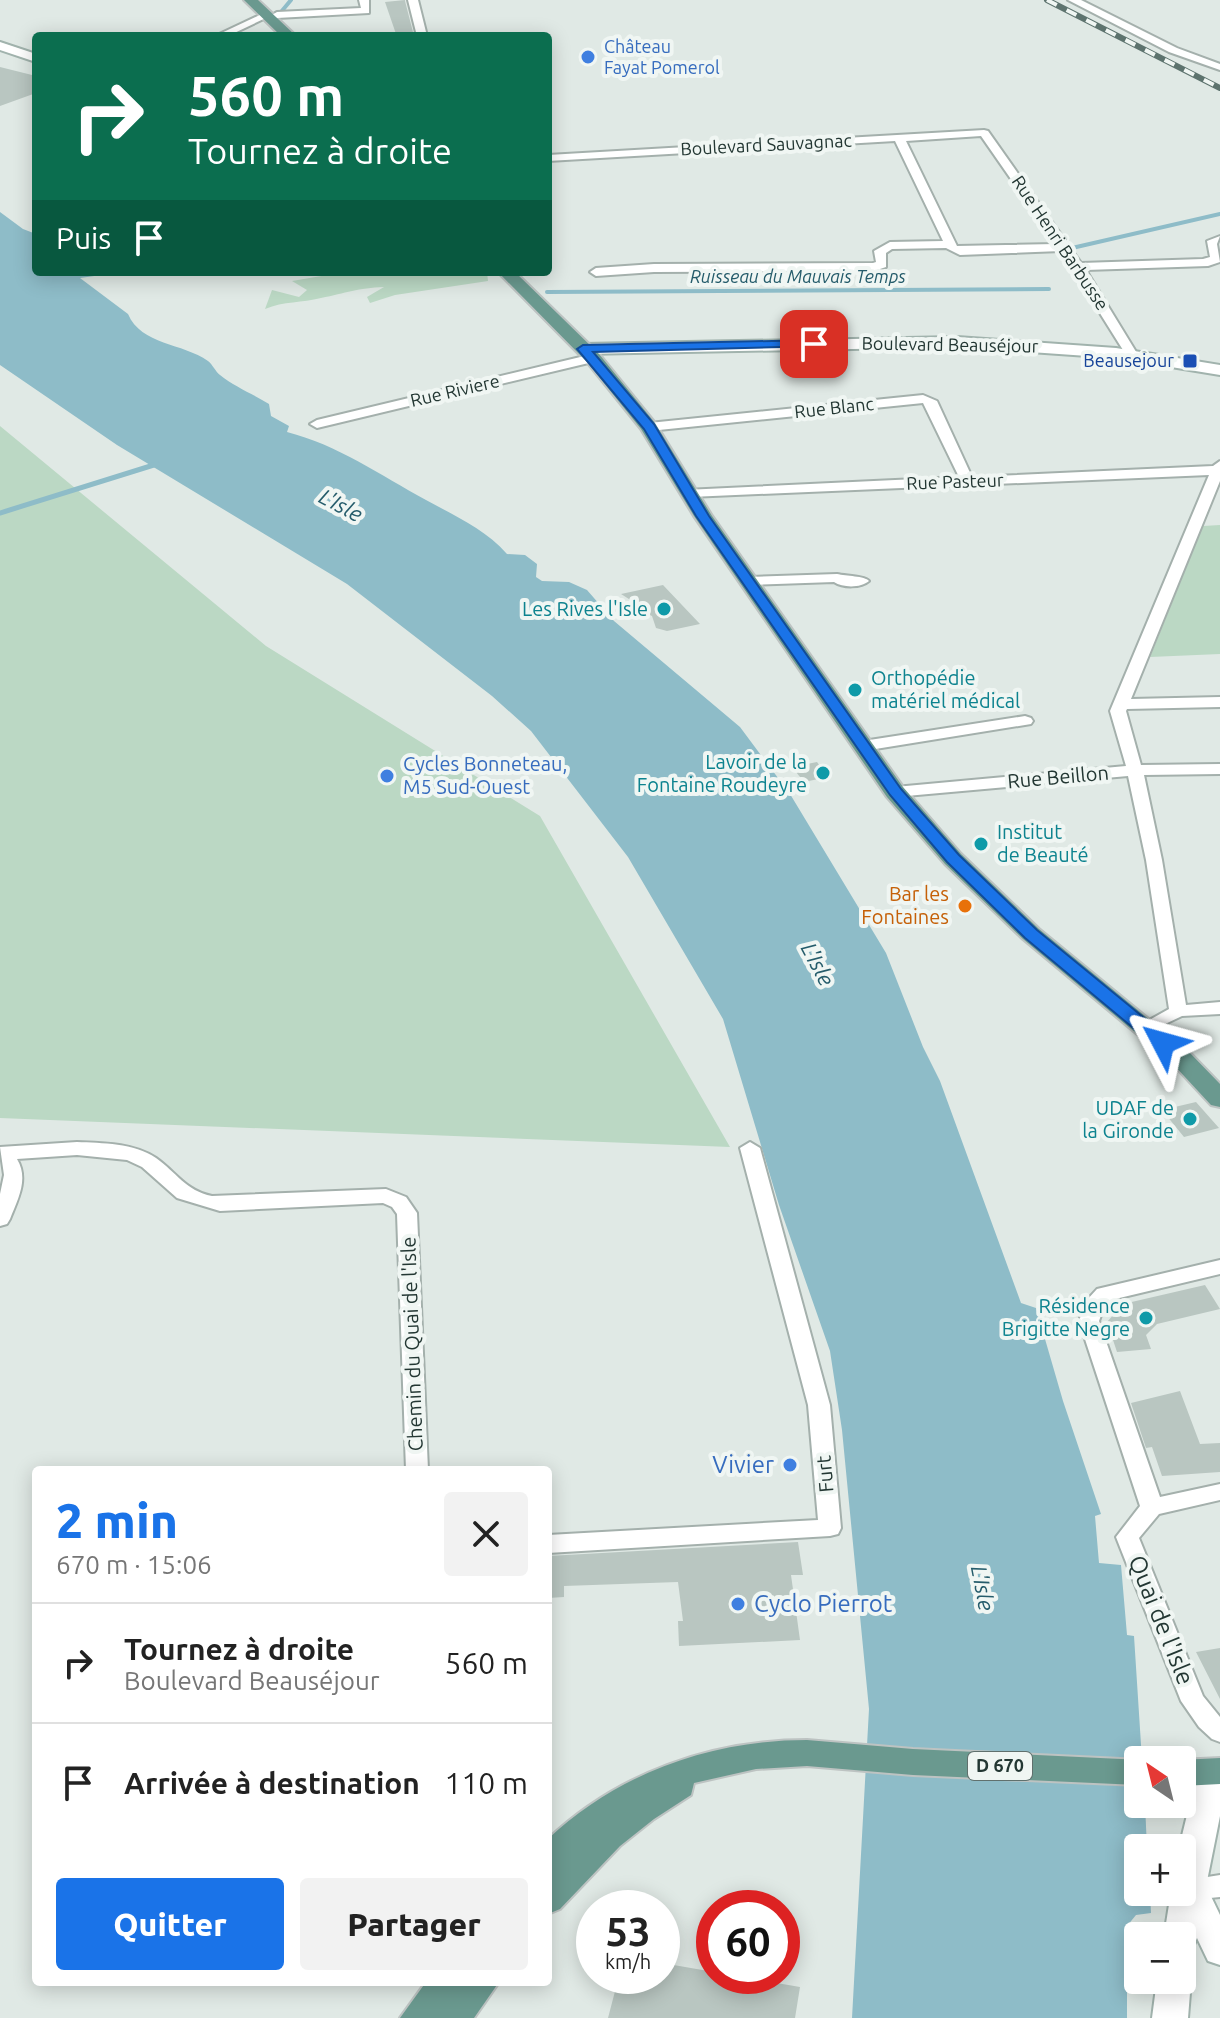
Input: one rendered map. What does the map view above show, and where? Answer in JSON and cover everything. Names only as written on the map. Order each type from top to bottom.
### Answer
[{"type":"main road","points":[[266,12],[285,32]]},
{"type":"main road","points":[[510,276],[588,354],[649,427],[690,493],[895,792],[953,859],[1031,934],[1181,1058],[1220,1099]]},
{"type":"main road","name":"D 670","points":[[552,1856],[568,1839],[720,1762],[793,1753],[1124,1771]]},
{"type":"main road","points":[[1196,1772],[1220,1771]]},
{"type":"main road","name":"D 670","points":[[552,1895],[620,1812]]},
{"type":"main road","points":[[418,2018],[444,1986]]},
{"type":"main road","points":[[453,2018],[479,1986]]},
{"type":"street","points":[[228,32],[266,12],[366,11],[364,0]]},
{"type":"street","points":[[413,0],[421,32]]},
{"type":"street","points":[[1073,0],[1173,50],[1220,67]]},
{"type":"street","points":[[0,46],[32,57]]},
{"type":"street","name":"Boulevard Sauvagnac","points":[[552,158],[984,133]]},
{"type":"street","name":"Rue Henri Barbusse","points":[[984,133],[1065,247],[1132,355]]},
{"type":"street","points":[[899,138],[951,244],[960,251],[1065,247]]},
{"type":"street","points":[[1078,267],[1204,263],[1217,259],[1211,243],[1220,239]]},
{"type":"street","points":[[596,272],[654,268],[874,267],[882,264],[880,251],[890,246],[951,244]]},
{"type":"street","name":"Boulevard Beauséjour","points":[[588,354],[957,342],[1132,355],[1220,370]]},
{"type":"street","name":"Rue Riviere","points":[[317,424],[588,354]]},
{"type":"street","name":"Rue Blanc","points":[[649,427],[923,399],[931,401],[967,481]]},
{"type":"street","points":[[1178,1011],[1152,836],[1137,770],[1118,711],[1219,469]]},
{"type":"street","name":"Rue Pasteur","points":[[690,493],[1219,469]]},
{"type":"street","points":[[750,581],[837,578],[842,582],[862,581]]},
{"type":"street","points":[[1120,704],[1220,702]]},
{"type":"street","points":[[863,746],[1025,721]]},
{"type":"street","name":"Rue Beillon","points":[[895,792],[1137,770],[1220,769]]},
{"type":"street","points":[[1144,1028],[1178,1011],[1220,1008]]},
{"type":"street","name":"Furt","points":[[552,1544],[830,1528],[819,1405],[750,1148]]},
{"type":"street","name":"Chemin du Quai de l'Isle","points":[[2,1154],[49,1149],[126,1152],[148,1162],[196,1202],[220,1204],[386,1196],[399,1202],[407,1213],[417,1466]]},
{"type":"street","points":[[0,1219],[15,1174],[13,1164],[2,1154]]},
{"type":"street","points":[[1220,1267],[1104,1294],[1090,1312],[1089,1321],[1152,1507],[1220,1492]]},
{"type":"street","name":"Quai de l'Isle","points":[[1152,1507],[1127,1537],[1193,1701],[1220,1732]]},
{"type":"street","points":[[1196,1795],[1220,1780]]},
{"type":"street","points":[[1192,1818],[1193,1848],[1220,1948]]},
{"type":"street","points":[[1188,1922],[1205,1887]]},
{"type":"street","points":[[1170,2018],[1173,1994]]},
{"type":"green space","points":[[321,276],[487,276],[488,281],[395,295],[370,303],[367,297],[384,287],[367,288],[265,309],[272,290],[299,297],[307,290],[292,281]]},
{"type":"green space","points":[[0,426],[266,646],[540,816],[730,1147],[0,1118]]},
{"type":"green space","points":[[1220,525],[1220,654],[1150,657],[1203,526]]},
{"type":"water","name":"L'Isle","points":[[0,212],[32,232],[32,276],[94,276],[80,278],[128,314],[142,332],[198,355],[226,379],[269,404],[271,416],[289,426],[287,432],[324,445],[358,462],[469,524],[507,554],[525,555],[537,564],[536,577],[542,581],[569,582],[587,590],[614,621],[740,727],[790,794],[886,953],[923,1047],[940,1081],[1021,1303],[1036,1308],[1101,1514],[1095,1516],[1099,1563],[1121,1565],[1127,1635],[1134,1636],[1141,1746],[1124,1746],[1124,1818],[1146,1818],[1146,1834],[1124,1834],[1124,1906],[1151,1906],[1151,1913],[1136,1915],[1130,1922],[1124,1922],[1127,2018],[852,2018],[869,1709],[842,1430],[830,1351],[779,1205],[723,1019],[628,857],[531,731],[492,696],[347,584],[117,445],[0,365]]},
{"type":"building","points":[[405,0],[413,32],[395,32],[385,2]]},
{"type":"building","points":[[0,67],[32,75],[32,94],[0,106]]},
{"type":"building","name":"Les Rives l'Isle","points":[[663,585],[700,624],[667,631],[656,628],[652,616],[642,612],[640,606],[621,594]]},
{"type":"building","points":[[817,762],[828,777],[804,782],[792,767]]},
{"type":"building","name":"UDAF de la Gironde","points":[[1196,1102],[1219,1128],[1184,1137],[1162,1110]]},
{"type":"building","name":"Résidence Brigitte Negre","points":[[1205,1285],[1220,1309],[1157,1324],[1146,1335],[1151,1349],[1117,1352],[1107,1322],[1123,1304]]},
{"type":"building","points":[[1180,1391],[1200,1444],[1220,1443],[1220,1472],[1162,1476],[1152,1447],[1146,1448],[1131,1403]]},
{"type":"building","name":"Cyclo Pierrot","points":[[798,1542],[803,1575],[791,1575],[800,1640],[679,1646],[678,1621],[683,1621],[678,1582],[564,1586],[564,1597],[552,1598],[552,1556]]},
{"type":"building","points":[[1220,1648],[1220,1699],[1196,1652]]},
{"type":"building","points":[[680,1966],[696,1969],[696,1994],[799,1994],[795,2018],[608,2018],[614,1994],[680,1994]]},
{"type":"waterway","points":[[281,12],[291,0]]},
{"type":"waterway","name":"Ruisseau du Mauvais Temps","points":[[1072,248],[1220,214]]},
{"type":"waterway","name":"Ruisseau du Mauvais Temps","points":[[547,292],[1049,289]]},
{"type":"waterway","points":[[0,513],[157,464]]},
{"type":"railway","points":[[1047,0],[1220,88]]},
{"type":"place","name":"Château Fayat Pomerol","points":[[588,57]]},
{"type":"place","name":"Beausejour","points":[[1190,361]]},
{"type":"place","name":"Les Rives l'Isle","points":[[664,609]]},
{"type":"place","name":"Orthopédie matériel médical","points":[[855,690]]},
{"type":"place","name":"Lavoir de la Fontaine Roudeyre","points":[[823,773]]},
{"type":"place","name":"Cycles Bonneteau, M5 Sud-Ouest","points":[[387,776]]},
{"type":"place","name":"Institut de Beauté","points":[[981,844]]},
{"type":"place","name":"Bar les Fontaines","points":[[965,906]]},
{"type":"place","name":"UDAF de la Gironde","points":[[1190,1119]]},
{"type":"place","name":"Résidence Brigitte Negre","points":[[1146,1318]]},
{"type":"place","name":"Vivier","points":[[790,1465]]},
{"type":"place","name":"Cyclo Pierrot","points":[[738,1604]]},
{"type":"route","points":[[814,344],[583,349],[649,427],[703,516],[895,792],[953,859],[1031,934],[1163,1043]]}]
